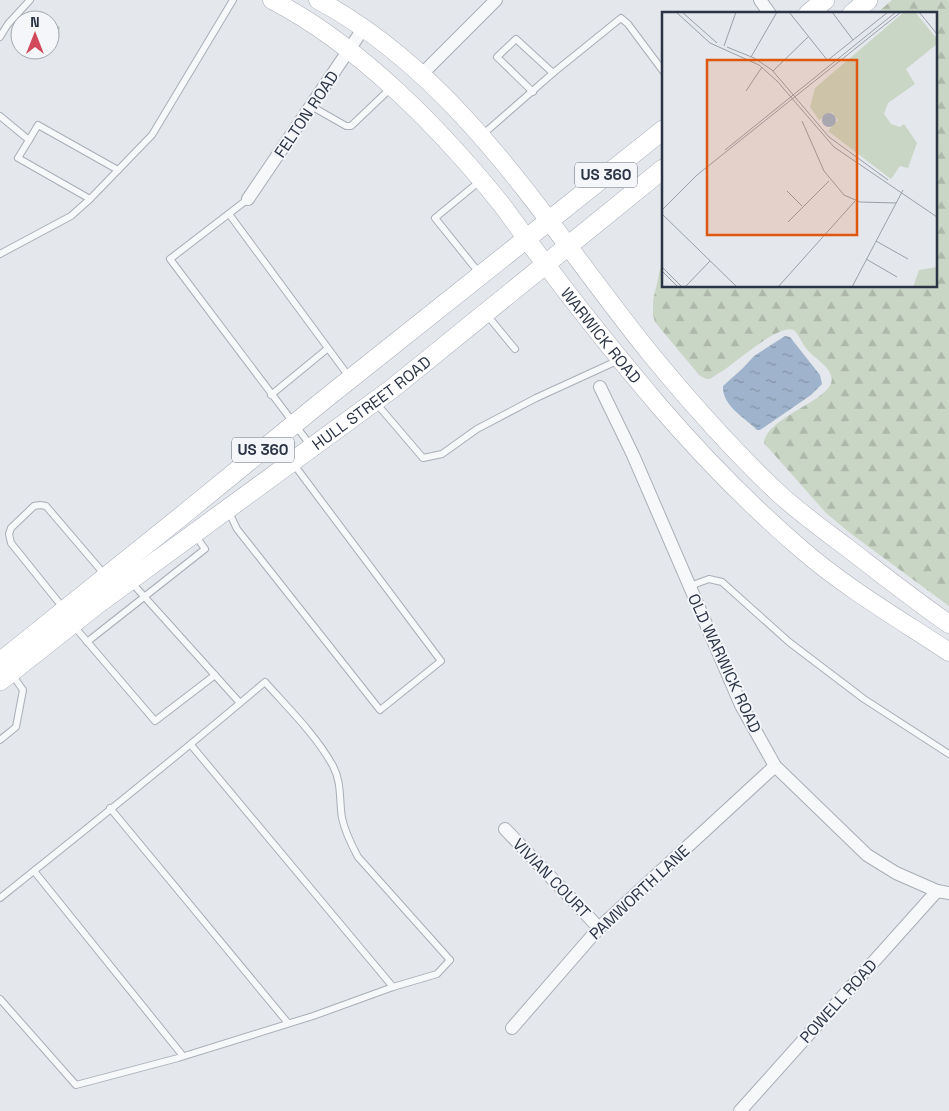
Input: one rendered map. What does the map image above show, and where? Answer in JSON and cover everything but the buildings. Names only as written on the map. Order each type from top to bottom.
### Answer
[{"type":"main road","name":"WARWICK ROAD","points":[[273,0],[328,35],[348,51],[392,88],[445,138],[527,238],[545,265],[620,359],[661,408],[734,488],[802,550],[859,593],[949,652]]},
{"type":"main road","name":"WARWICK ROAD","points":[[318,0],[391,49],[450,104],[515,176],[653,356],[712,424],[775,490],[893,583],[949,624]]},
{"type":"main road","points":[[810,12],[825,0]]},
{"type":"main road","points":[[854,12],[868,0]]},
{"type":"main road","name":"US 360","points":[[527,238],[662,131]]},
{"type":"main road","name":"HULL STREET ROAD","points":[[3,669],[118,575],[215,507],[292,462],[375,401],[662,170]]},
{"type":"main road","name":"HULL STREET ROAD","points":[[118,575],[194,534],[215,507],[294,424],[527,238]]},
{"type":"street","points":[[420,75],[496,0]]},
{"type":"street","name":"FELTON ROAD","points":[[248,200],[363,29]]},
{"type":"street","name":"OLD WARWICK ROAD","points":[[600,387],[690,586],[740,705],[775,766],[867,855],[896,873],[943,892]]},
{"type":"street","name":"PAMWORTH LANE","points":[[512,1028],[599,928],[775,766]]},
{"type":"street","name":"VIVIAN COURT","points":[[505,829],[599,928]]},
{"type":"street","name":"POWELL ROAD","points":[[740,1111],[943,892]]},
{"type":"lane","points":[[0,37],[8,24],[30,0]]},
{"type":"lane","points":[[0,254],[71,216],[152,135],[233,0]]},
{"type":"lane","points":[[480,137],[553,73],[621,18],[628,24],[662,70]]},
{"type":"lane","points":[[533,92],[497,57],[516,38],[553,73]]},
{"type":"lane","points":[[311,106],[346,126],[351,126],[392,88]]},
{"type":"lane","points":[[0,116],[29,140]]},
{"type":"lane","points":[[90,199],[18,158],[38,125],[118,170]]},
{"type":"lane","points":[[481,180],[435,218],[481,275]]},
{"type":"lane","points":[[248,200],[170,260],[312,447]]},
{"type":"lane","points":[[229,214],[350,379]]},
{"type":"lane","points":[[485,313],[514,350]]},
{"type":"lane","points":[[271,395],[327,350]]},
{"type":"lane","points":[[375,401],[423,458],[442,454],[477,429],[536,398],[620,359]]},
{"type":"lane","points":[[215,507],[237,529],[380,710],[441,661],[292,462]]},
{"type":"lane","points":[[215,675],[155,721],[88,642],[11,543],[9,534],[11,528],[34,506],[46,506],[118,575],[144,597],[215,675],[240,703]]},
{"type":"lane","points":[[88,642],[205,549],[194,534]]},
{"type":"lane","points":[[690,586],[709,579],[722,582],[789,642],[864,699],[949,754]]},
{"type":"lane","points":[[0,740],[16,727],[23,690],[3,669]]},
{"type":"lane","points":[[0,898],[191,745],[265,682],[312,736],[333,766],[341,791],[342,818],[348,840],[358,857],[450,960],[437,974],[183,1056],[76,1085],[0,999]]},
{"type":"lane","points":[[191,745],[393,987]]},
{"type":"lane","points":[[110,808],[288,1023]]},
{"type":"lane","points":[[34,871],[183,1056]]},
{"type":"green space","points":[[892,0],[949,0],[949,606],[826,513],[764,443],[768,433],[777,424],[815,400],[831,384],[829,371],[808,351],[794,330],[788,329],[773,335],[730,366],[710,379],[706,379],[699,375],[655,322],[653,315],[653,301],[662,260],[662,288],[936,288],[936,12],[878,12]]},
{"type":"water","points":[[785,336],[790,337],[820,375],[822,384],[811,395],[760,430],[757,430],[730,405],[726,399],[723,386],[754,356]]}]
